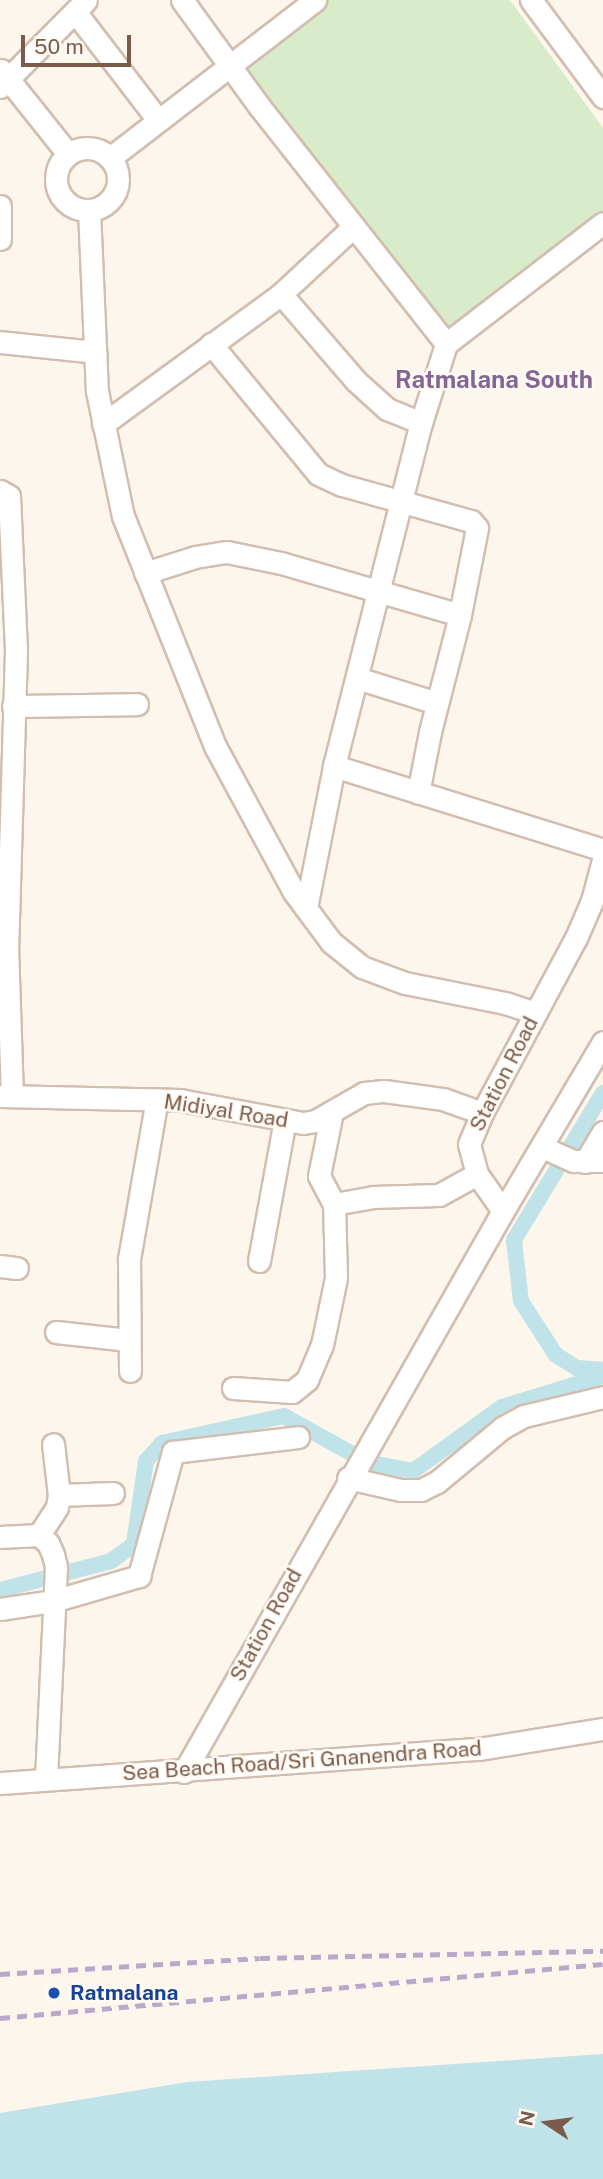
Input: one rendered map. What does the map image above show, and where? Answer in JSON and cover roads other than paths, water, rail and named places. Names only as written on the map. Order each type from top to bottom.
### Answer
[{"type":"street","points":[[182,0],[230,62],[259,106],[446,344]]},
{"type":"street","points":[[110,158],[230,62],[315,0]]},
{"type":"street","points":[[531,0],[603,97]]},
{"type":"street","points":[[68,154],[3,78],[81,6],[158,120]]},
{"type":"street","points":[[87,147],[98,149],[110,158],[118,172],[115,193],[100,208],[89,210],[70,206],[58,190],[57,170],[68,154],[87,147]]},
{"type":"street","points":[[0,206],[0,239]]},
{"type":"street","points":[[89,210],[95,352],[103,424],[123,516],[216,748],[306,908],[331,942],[362,967],[405,983],[505,1003],[535,1013]]},
{"type":"street","points":[[306,908],[334,766],[421,423],[446,344],[603,223]]},
{"type":"street","points":[[103,424],[281,294],[353,227]]},
{"type":"street","points":[[281,294],[327,351],[356,381],[387,409],[421,423]]},
{"type":"street","points":[[0,342],[95,352]]},
{"type":"street","points":[[211,344],[318,474],[342,485],[471,522],[477,528],[460,615],[437,703],[418,793]]},
{"type":"street","points":[[0,491],[9,496],[16,650],[7,946],[6,1096]]},
{"type":"street","points":[[145,573],[195,557],[227,552],[379,590],[460,615]]},
{"type":"street","points":[[357,678],[437,703]]},
{"type":"street","points":[[13,706],[137,704]]},
{"type":"street","points":[[334,766],[603,850]]},
{"type":"street","name":"Station Road","points":[[184,1772],[348,1478],[503,1211],[477,1174],[469,1144],[482,1114],[576,938],[592,901],[603,860]]},
{"type":"street","points":[[572,1157],[603,1042]]},
{"type":"street","name":"Midiyal Road","points":[[6,1096],[157,1099],[220,1107],[303,1123],[332,1112],[344,1102],[372,1091],[443,1099],[482,1114]]},
{"type":"street","points":[[130,1371],[129,1259],[157,1099]]},
{"type":"street","points":[[233,1388],[292,1392],[307,1380],[322,1345],[336,1278],[334,1204],[319,1176],[332,1112]]},
{"type":"street","points":[[259,1261],[285,1120]]},
{"type":"street","points":[[503,1211],[603,1132]]},
{"type":"street","points":[[334,1204],[372,1197],[439,1195],[477,1174]]},
{"type":"street","points":[[56,1332],[129,1340]]},
{"type":"street","points":[[348,1478],[401,1490],[421,1490],[437,1482],[502,1429],[524,1416],[603,1398]]},
{"type":"street","points":[[0,1609],[53,1601],[139,1576],[173,1452],[298,1437]]},
{"type":"street","points":[[40,1535],[53,1518],[59,1494],[53,1444]]},
{"type":"street","points":[[59,1494],[113,1493]]},
{"type":"street","points":[[0,1537],[40,1535],[48,1543],[56,1567],[46,1779]]},
{"type":"street","name":"Sea Beach Road/Sri Gnanendra Road","points":[[0,1783],[480,1749],[603,1729]]},
{"type":"water","points":[[603,2054],[603,2179],[0,2179],[0,2113],[187,2082]]},
{"type":"waterway","points":[[603,1093],[514,1240],[521,1301],[556,1355],[577,1368],[603,1370]]},
{"type":"waterway","points":[[0,1590],[111,1561],[134,1544],[146,1461],[162,1443],[284,1416],[367,1462],[413,1471],[502,1407],[603,1376]]},
{"type":"railway","points":[[0,1974],[260,1958],[603,1951]]},
{"type":"railway","points":[[0,2018],[603,1964]]},
{"type":"place","name":"Ratmalana","points":[[54,1993]]},
{"type":"district","name":"Ratmalana South","points":[[494,380]]}]
